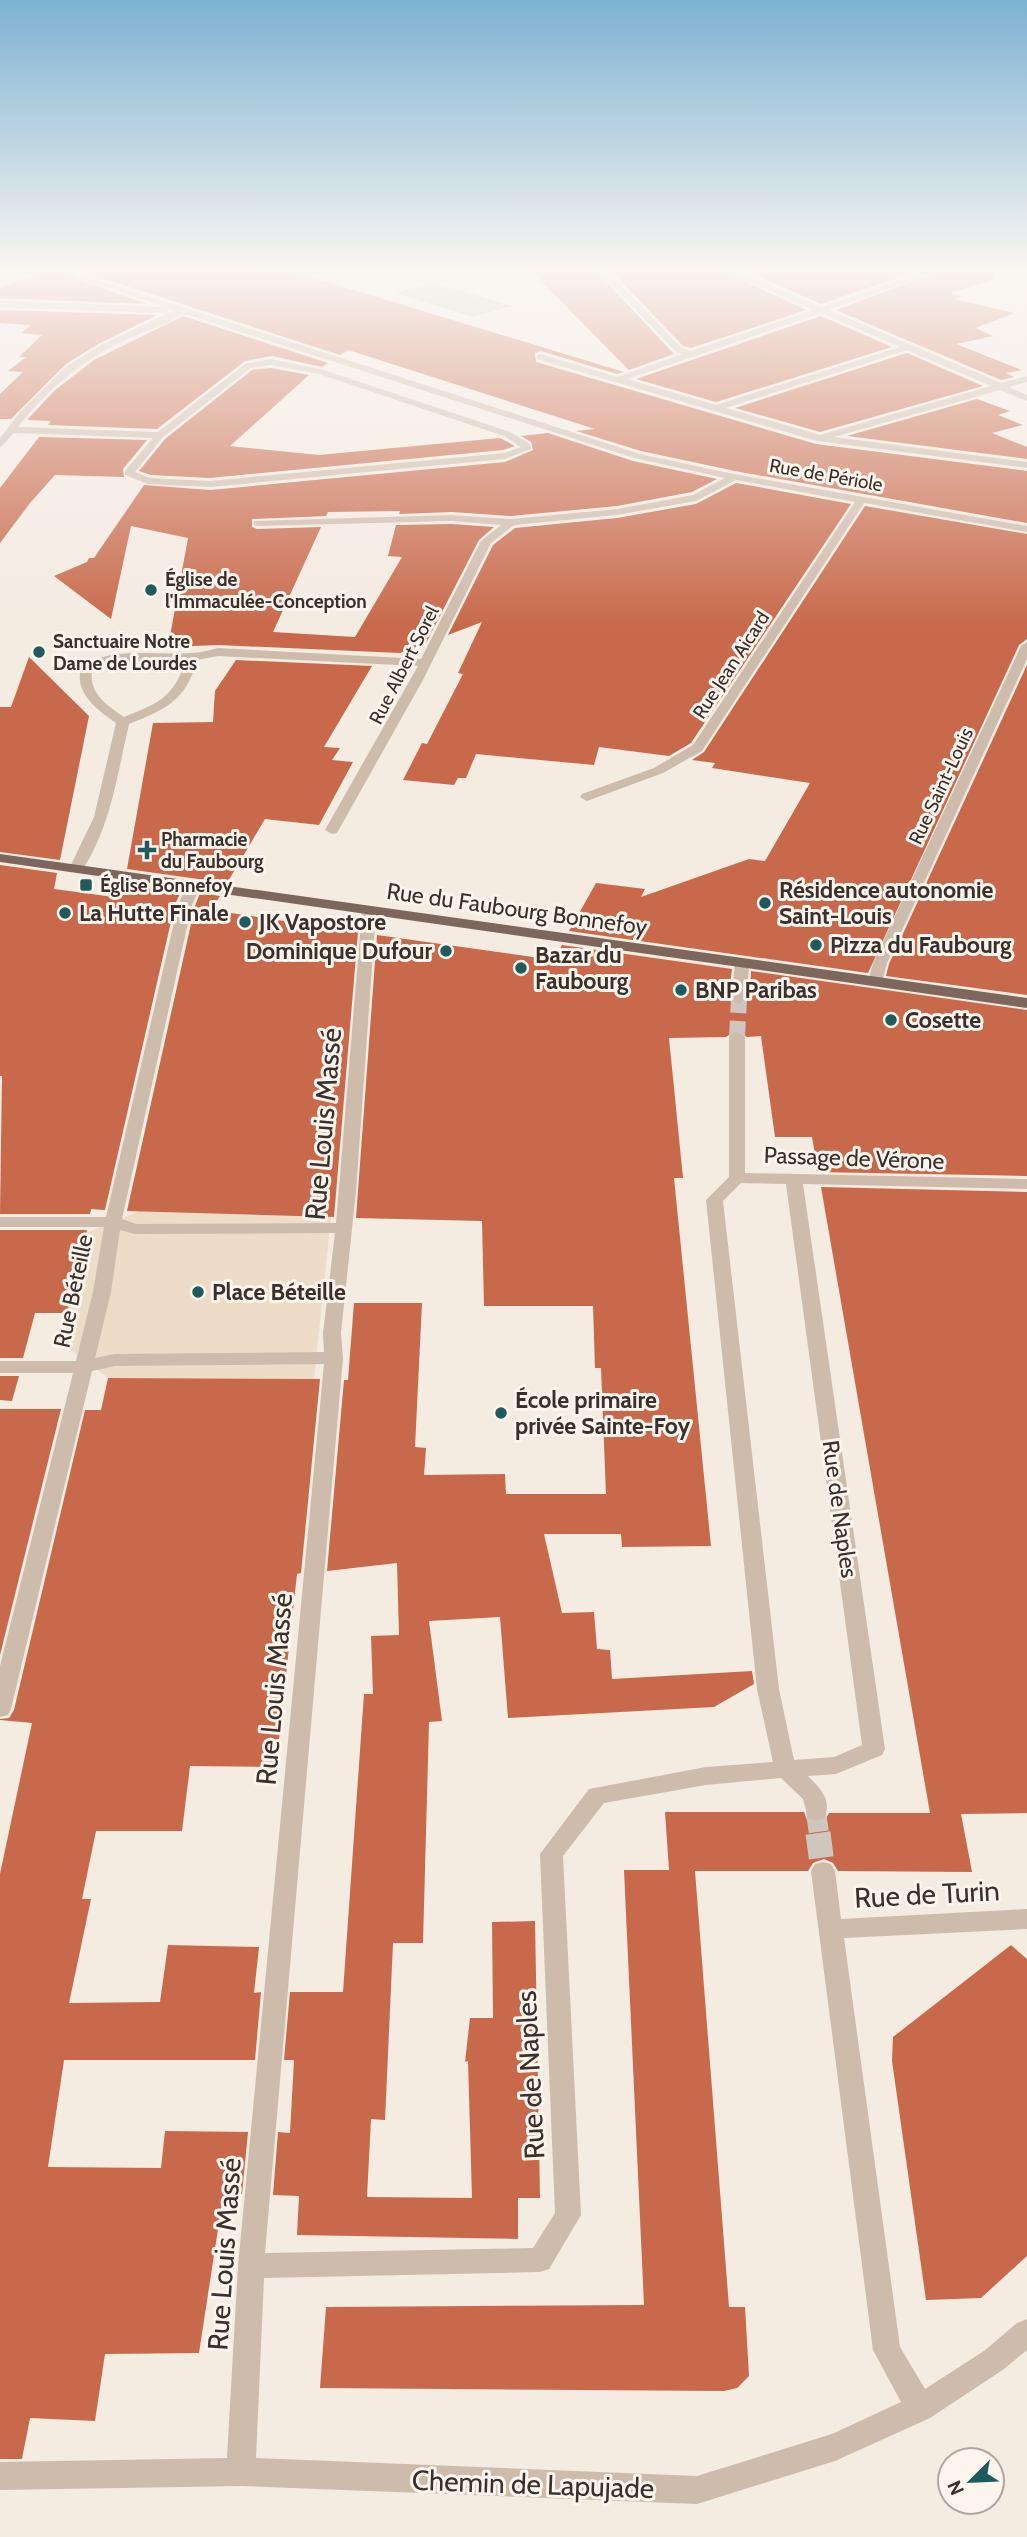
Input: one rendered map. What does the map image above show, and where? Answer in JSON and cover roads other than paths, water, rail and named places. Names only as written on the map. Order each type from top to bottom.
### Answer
[{"type":"main road","name":"Rue du Faubourg Bonnefoy","points":[[0,858],[1027,1003]]},
{"type":"street","points":[[0,445],[46,389]]},
{"type":"street","points":[[218,389],[160,435],[129,473],[148,481],[210,484],[505,456],[526,449],[526,446],[507,434],[373,389]]},
{"type":"street","name":"Rue de Périole","points":[[428,389],[599,445],[734,477],[1027,528]]},
{"type":"street","points":[[653,389],[817,438],[1027,465]]},
{"type":"street","points":[[714,408],[773,389]]},
{"type":"street","points":[[817,438],[988,389]]},
{"type":"street","points":[[1008,389],[1027,398]]},
{"type":"street","points":[[11,430],[160,435]]},
{"type":"street","points":[[258,523],[452,518],[512,522],[617,512],[696,498],[734,477]]},
{"type":"street","name":"Rue Jean Aicard","points":[[586,797],[686,758],[698,748],[861,500]]},
{"type":"street","name":"Rue Albert Sorel","points":[[332,830],[371,766],[486,541],[512,522]]},
{"type":"street","name":"Rue Saint-Louis","points":[[875,982],[880,963],[1027,646]]},
{"type":"street","points":[[122,722],[92,698],[85,685],[86,669],[91,663],[116,659],[192,657],[218,652],[243,652],[425,663]]},
{"type":"street","points":[[122,722],[159,707],[177,694],[187,681],[192,657]]},
{"type":"street","points":[[76,869],[89,851],[97,833],[122,722]]},
{"type":"street","name":"Rue Béteille","points":[[0,1709],[102,1292],[113,1222],[184,905],[194,885]]},
{"type":"street","name":"Rue Louis Massé","points":[[241,2472],[251,2266],[334,1359],[332,1334],[344,1228],[369,911]]},
{"type":"street","points":[[739,999],[742,964]]},
{"type":"street","name":"Passage de Vérone","points":[[737,1037],[737,1178],[1027,1184]]},
{"type":"street","points":[[737,1178],[714,1200],[768,1689],[785,1768],[814,1796],[816,1812]]},
{"type":"street","name":"Rue de Naples","points":[[251,2266],[540,2260],[568,2215],[551,1854],[597,1796],[706,1776],[836,1765],[874,1749],[794,1179]]},
{"type":"street","points":[[0,1222],[113,1222],[135,1229],[344,1228]]},
{"type":"street","points":[[0,1367],[82,1367],[115,1360],[334,1359]]},
{"type":"street","points":[[823,1871],[887,2350],[920,2408]]},
{"type":"street","name":"Rue de Turin","points":[[830,1929],[1027,1919]]},
{"type":"street","name":"Chemin de Lapujade","points":[[0,2476],[241,2472],[697,2490],[835,2446],[920,2408],[994,2360],[1027,2332]]},
{"type":"tunnel","points":[[737,1037],[739,999]]},
{"type":"tunnel","points":[[816,1812],[819,1834]]},
{"type":"tunnel","points":[[818,1833],[823,1871]]},
{"type":"place","name":"Église de l'Immaculée-Conception","points":[[151,590]]},
{"type":"place","name":"Sanctuaire Notre Dame de Lourdes","points":[[39,652]]},
{"type":"place","name":"Pharmacie du Faubourg","points":[[147,850]]},
{"type":"place","name":"Église Bonnefoy","points":[[86,885]]},
{"type":"place","name":"Résidence autonomie Saint-Louis","points":[[765,903]]},
{"type":"place","name":"La Hutte Finale","points":[[65,913]]},
{"type":"place","name":"JK Vapostore","points":[[245,922]]},
{"type":"place","name":"Pizza du Faubourg","points":[[816,945]]},
{"type":"place","name":"Dominique Dufour","points":[[446,951]]},
{"type":"place","name":"Bazar du Faubourg","points":[[521,968]]},
{"type":"place","name":"BNP Paribas","points":[[681,990]]},
{"type":"place","name":"Cosette","points":[[891,1020]]},
{"type":"place","name":"Place Béteille","points":[[198,1292]]},
{"type":"place","name":"École primaire privée Sainte-Foy","points":[[501,1413]]}]
